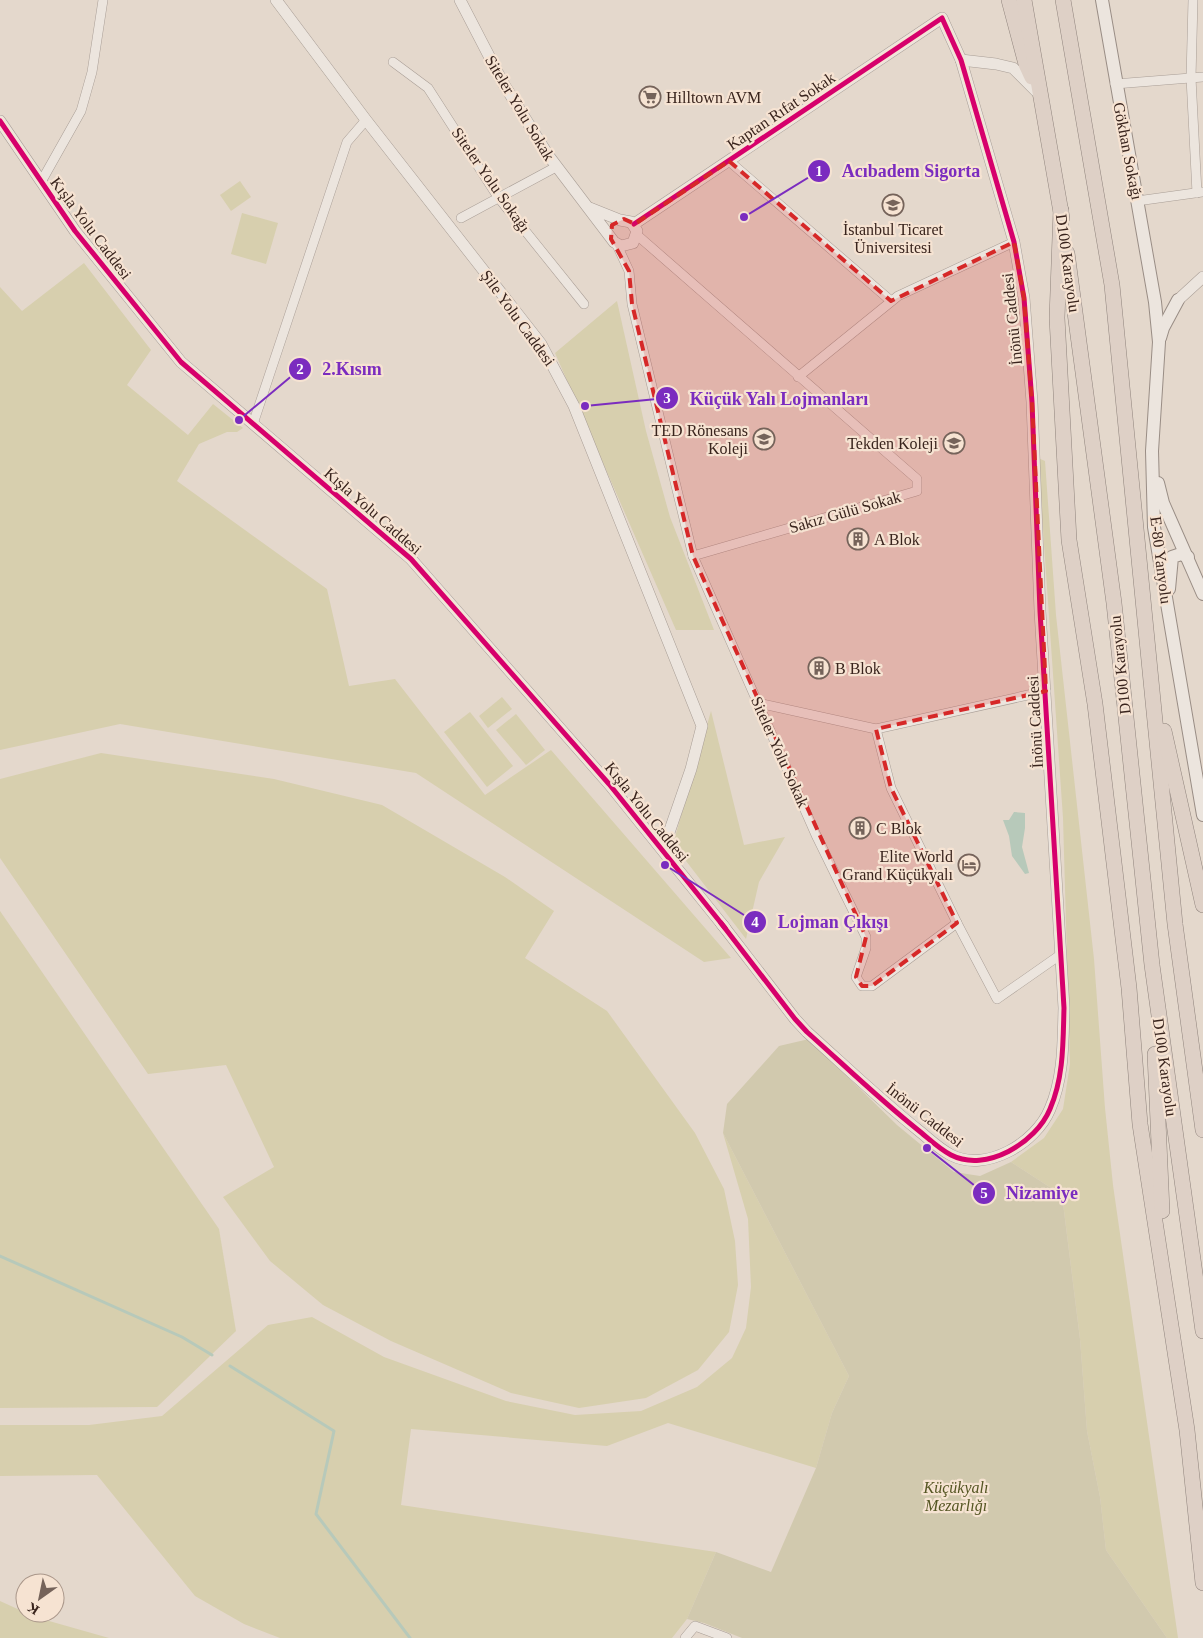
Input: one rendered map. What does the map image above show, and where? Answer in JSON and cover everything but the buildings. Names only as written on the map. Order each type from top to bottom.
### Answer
[{"type":"highway","points":[[1009,0],[1026,64],[1041,96]]},
{"type":"highway","name":"D100 Karayolu","points":[[1024,0],[1061,210],[1114,603],[1152,965],[1203,1331]]},
{"type":"highway","name":"D100 Karayolu","points":[[1062,0],[1112,285],[1175,924],[1203,1130]]},
{"type":"highway","points":[[1072,0],[1081,112]]},
{"type":"highway","points":[[1061,210],[1057,318],[1069,540],[1096,713],[1129,988],[1140,1124],[1186,1430],[1203,1583]]},
{"type":"highway","points":[[1149,664],[1203,905]]},
{"type":"highway","points":[[1152,965],[1160,1177],[1169,1318]]},
{"type":"main road","name":"Gökhan Sokağı","points":[[1102,0],[1115,84],[1155,302]]},
{"type":"main road","points":[[1155,302],[1167,303],[1178,300]]},
{"type":"main road","points":[[1159,342],[1162,328],[1178,300]]},
{"type":"main road","name":"E-80 Yanyolu","points":[[1155,302],[1159,342],[1152,460],[1154,528],[1203,815]]},
{"type":"main road","points":[[1152,460],[1163,503],[1203,594]]},
{"type":"main road","points":[[1168,614],[1171,560],[1178,554],[1188,557]]},
{"type":"street","name":"Kışla Yolu Caddesi","points":[[41,182],[81,111],[92,72],[103,0]]},
{"type":"street","name":"Şile Yolu Caddesi","points":[[276,0],[366,120],[541,344],[574,406],[702,726],[691,769],[663,850]]},
{"type":"street","name":"Siteler Yolu Sokak","points":[[460,0],[503,83],[556,167],[590,208],[614,242],[629,272],[632,304],[693,556],[820,843],[866,937],[866,948],[856,977],[862,986],[872,986],[957,923]]},
{"type":"street","points":[[1137,201],[1200,192],[1191,78],[1192,0]]},
{"type":"street","name":"İnönü Caddesi","points":[[795,1019],[902,1118],[950,1155],[979,1162],[998,1157],[1023,1141],[1041,1123],[1050,1109],[1063,1055],[1064,1008],[1040,611],[1032,402],[1024,298],[1014,242],[961,60],[942,18]]},
{"type":"street","name":"Kaptan Rıfat Sokak","points":[[636,230],[729,161],[942,18]]},
{"type":"street","points":[[961,60],[1005,65],[1013,68],[1041,96]]},
{"type":"street","name":"Siteler Yolu Sokağı","points":[[393,62],[428,88],[498,197],[584,304]]},
{"type":"street","points":[[1115,84],[1203,76]]},
{"type":"street","points":[[253,424],[347,142],[366,120]]},
{"type":"street","name":"Kışla Yolu Caddesi","points":[[0,122],[74,231],[181,362],[411,559],[609,784],[723,925],[795,1019]]},
{"type":"street","points":[[729,161],[891,301]]},
{"type":"street","points":[[461,218],[556,167]]},
{"type":"street","points":[[590,208],[620,220],[628,220],[636,230],[630,245],[614,242],[612,225],[620,220]]},
{"type":"street","name":"Sakız Gülü Sokak","points":[[636,230],[798,377],[917,479],[917,491],[693,556]]},
{"type":"street","points":[[798,377],[891,301],[1014,242]]},
{"type":"street","points":[[1178,300],[1203,277]]},
{"type":"street","points":[[758,703],[876,729],[1046,691]]},
{"type":"street","points":[[876,729],[891,788],[996,1000],[1060,955]]},
{"type":"street","points":[[685,1638],[695,1626],[727,1638]]},
{"type":"highlighted area","points":[[729,161],[891,301],[1014,242],[1024,298],[1032,402],[1046,691],[876,729],[891,788],[957,923],[872,986],[862,986],[856,977],[866,937],[693,556],[632,304],[629,271],[611,239],[612,225],[624,219],[635,224]]},
{"type":"shaded area","points":[[240,181],[251,197],[231,211],[220,195]]},
{"type":"shaded area","points":[[242,213],[278,223],[266,264],[231,254]]},
{"type":"shaded area","points":[[84,263],[151,350],[127,385],[188,435],[213,404],[243,428],[237,432],[227,432],[199,444],[177,481],[327,589],[349,686],[395,679],[485,795],[551,750],[731,958],[704,962],[416,773],[120,724],[0,750],[0,287],[22,311]]},
{"type":"shaded area","points":[[617,301],[646,431],[670,517],[714,630],[676,630],[555,353]]},
{"type":"shaded area","points":[[1038,458],[1045,461],[1056,615],[1094,959],[1105,1108],[1113,1185],[1178,1638],[1167,1638],[1106,1550],[1100,1497],[1087,1431],[1080,1339],[1062,1195],[1011,1162],[1044,1138],[1063,1109],[1070,1064],[1063,818]]},
{"type":"shaded area","points":[[502,697],[512,709],[488,728],[479,716]]},
{"type":"shaded area","points":[[711,711],[744,845],[785,837],[759,882],[746,939],[673,844]]},
{"type":"shaded area","points":[[470,712],[513,766],[487,787],[444,732]]},
{"type":"shaded area","points":[[516,714],[545,750],[526,765],[496,730]]},
{"type":"shaded area","points":[[101,753],[274,779],[382,805],[505,877],[554,911],[525,958],[607,1011],[695,1133],[724,1189],[735,1241],[738,1285],[729,1332],[698,1370],[646,1398],[579,1408],[511,1393],[391,1341],[323,1305],[270,1261],[223,1197],[274,1167],[226,1065],[148,1074],[0,858],[0,779]]},
{"type":"shaded area","points":[[1014,812],[1025,813],[1022,847],[1029,873],[1025,874],[1012,856],[1009,836],[1003,820],[1009,820]]},
{"type":"shaded area","points":[[0,911],[219,1229],[236,1331],[157,1407],[0,1408]]},
{"type":"shaded area","points":[[723,1133],[849,1376],[832,1413],[816,1468],[668,1423],[607,1446],[411,1429],[401,1505],[716,1552],[687,1619],[672,1638],[280,1638],[244,1624],[195,1596],[97,1475],[0,1476],[0,1425],[89,1425],[162,1416],[268,1325],[312,1317],[384,1357],[506,1401],[575,1415],[641,1411],[697,1387],[732,1358],[746,1328],[751,1287],[748,1219]]},
{"type":"shaded area","points":[[0,1601],[15,1608],[15,1623],[56,1623],[109,1638],[0,1638]]},
{"type":"green space","name":"Küçükyalı Mezarlığı","points":[[809,1039],[897,1125],[954,1172],[980,1176],[1011,1162],[1062,1195],[1080,1339],[1087,1431],[1100,1497],[1106,1550],[1167,1638],[742,1638],[704,1623],[687,1619],[716,1552],[771,1572],[816,1468],[832,1413],[849,1376],[723,1133],[727,1104],[779,1046]]},
{"type":"waterway","points":[[0,1256],[182,1337],[212,1355]]},
{"type":"waterway","points":[[230,1366],[334,1431],[316,1514],[410,1638]]},
{"type":"cycle path","points":[[634,224],[942,18],[961,60],[1014,242],[1024,298],[1032,402],[1040,611],[1064,1008],[1063,1046],[1058,1084],[1055,1097],[1043,1121],[1034,1133],[1022,1143],[1008,1152],[994,1157],[965,1160],[947,1153],[889,1106],[807,1032],[721,923]]},
{"type":"cycle path","points":[[0,121],[75,231],[181,362],[411,559],[609,784],[725,928]]},
{"type":"place","name":"Hilltown AVM","points":[[650,97]]},
{"type":"place","name":"İstanbul Ticaret Üniversitesi","points":[[893,205]]},
{"type":"place","name":"Acıbadem Sigorta","points":[[744,217]]},
{"type":"place","name":"Küçük Yalı Lojmanları","points":[[585,406]]},
{"type":"place","name":"2.Kısım","points":[[239,420]]},
{"type":"place","name":"TED Rönesans Koleji","points":[[764,439]]},
{"type":"place","name":"Tekden Koleji","points":[[954,443]]},
{"type":"place","name":"A Blok","points":[[858,539]]},
{"type":"place","name":"B Blok","points":[[819,668]]},
{"type":"place","name":"C Blok","points":[[860,828]]},
{"type":"place","name":"Lojman Çıkışı","points":[[665,865]]},
{"type":"place","name":"Elite World Grand Küçükyalı","points":[[969,865]]},
{"type":"place","name":"Nizamiye","points":[[927,1148]]}]
